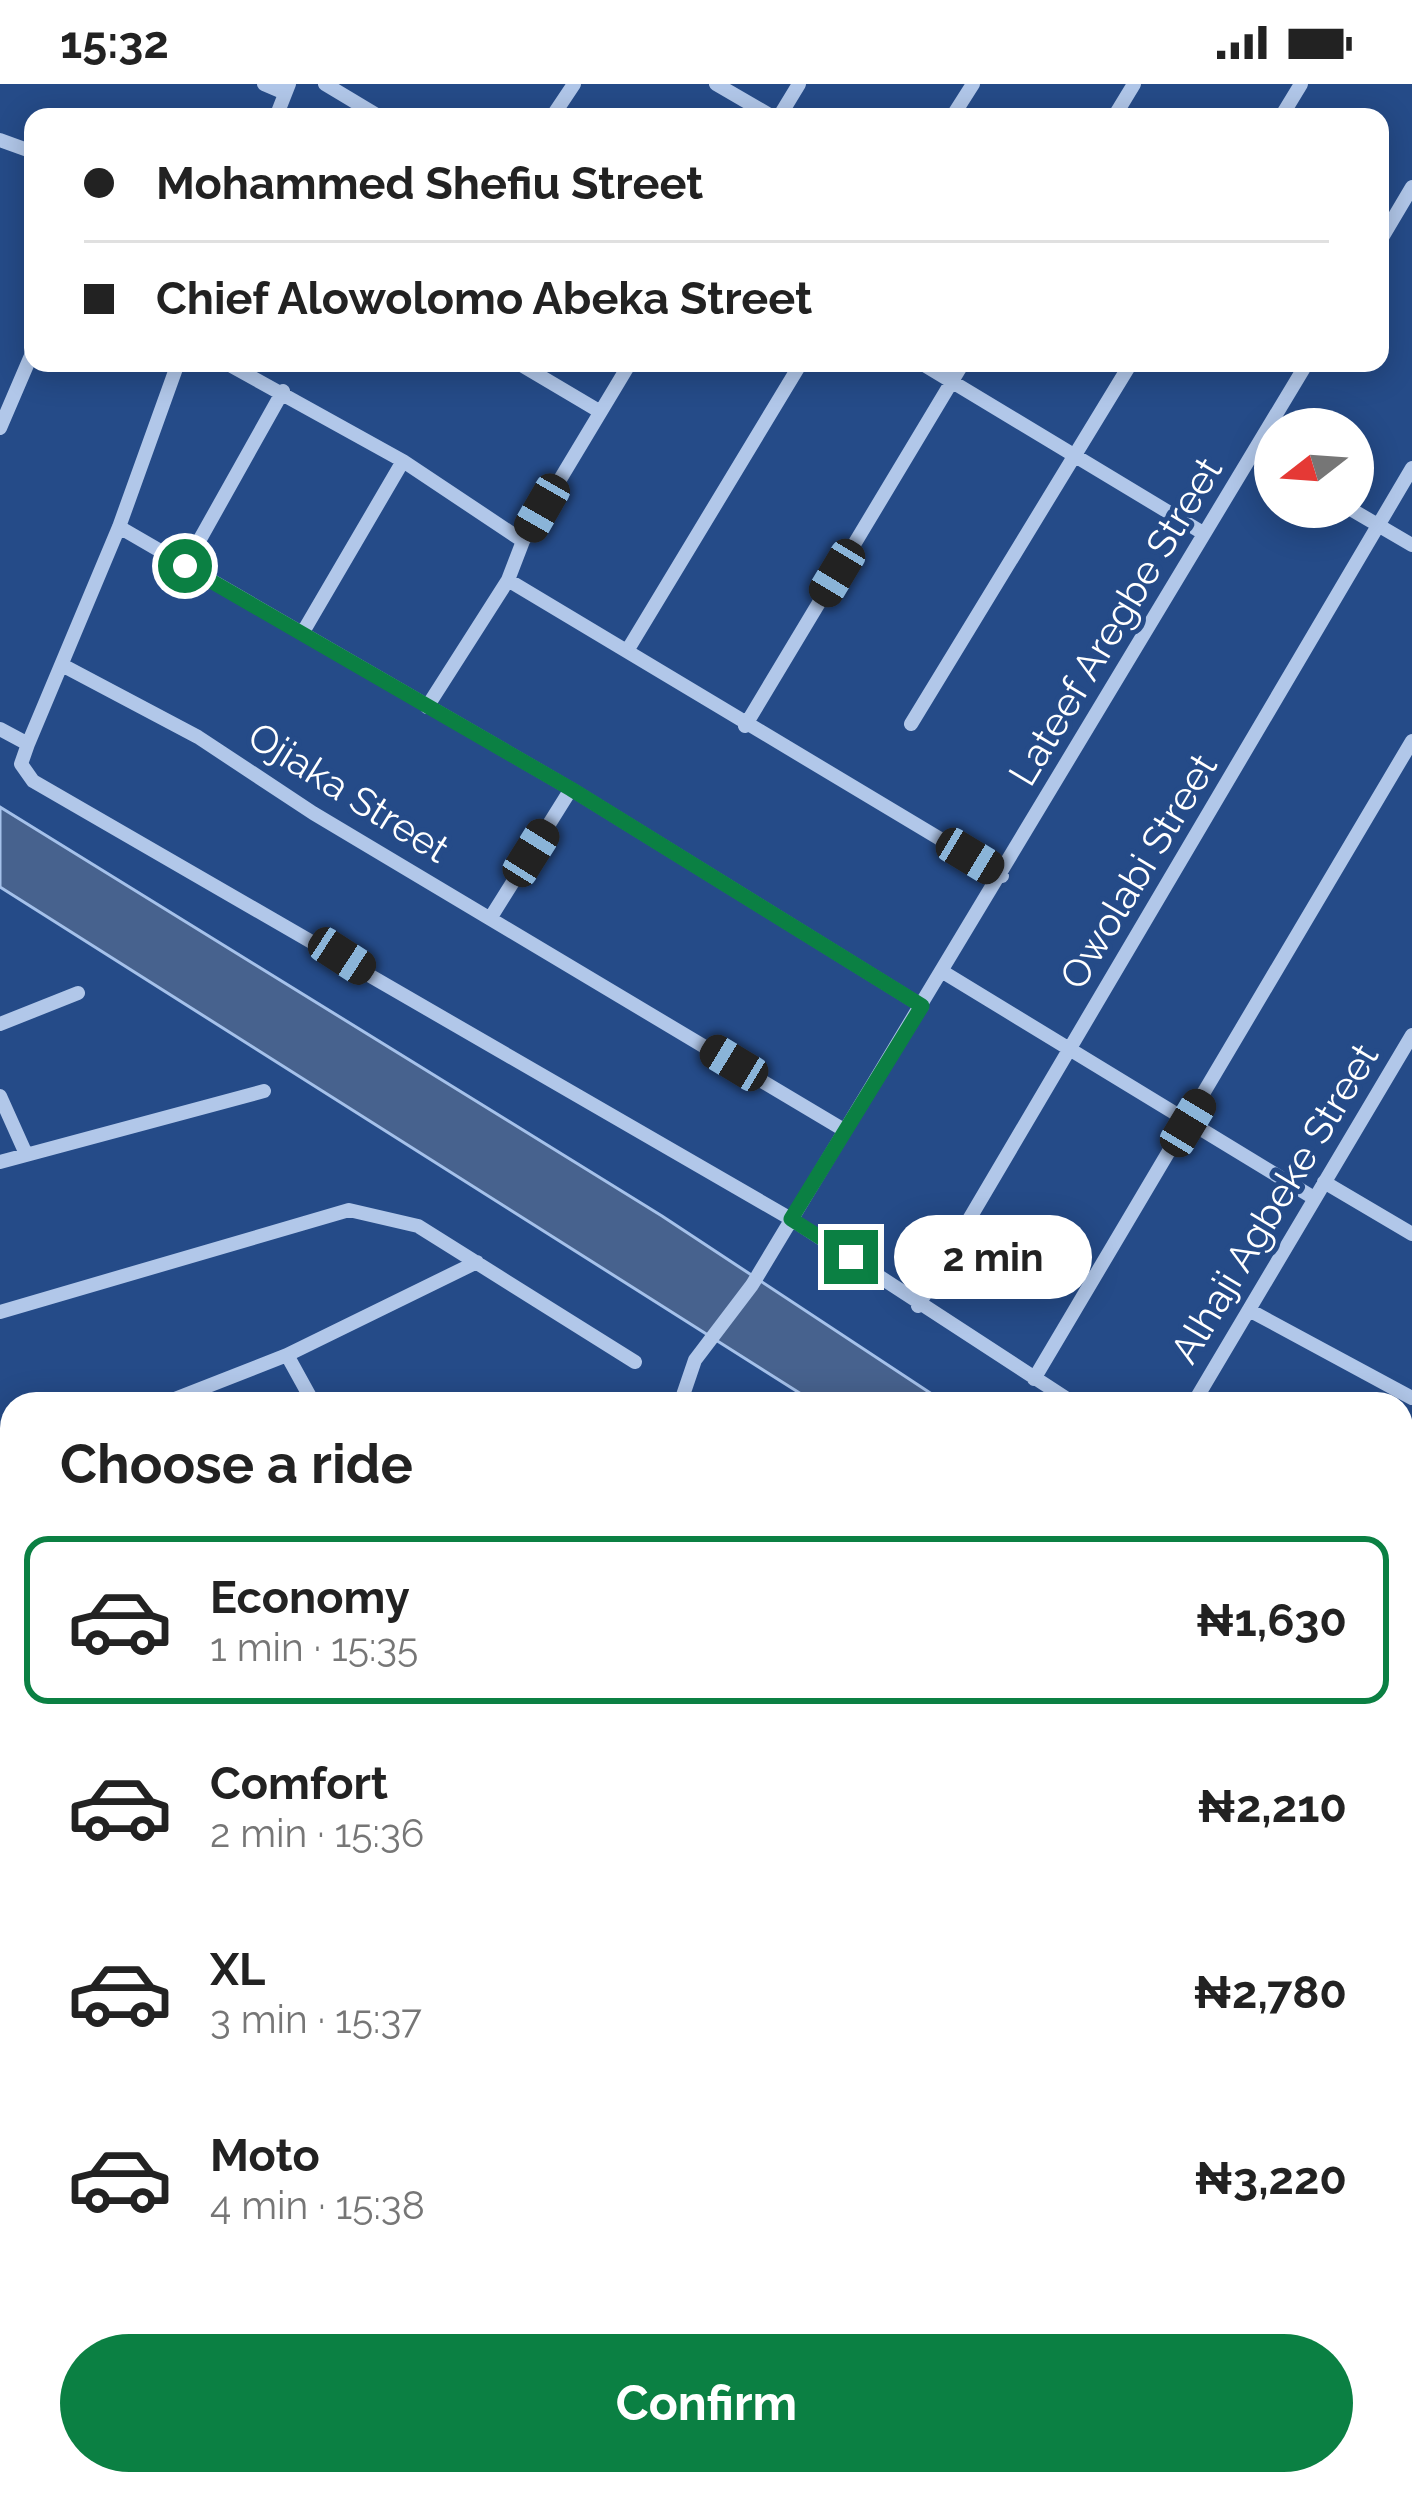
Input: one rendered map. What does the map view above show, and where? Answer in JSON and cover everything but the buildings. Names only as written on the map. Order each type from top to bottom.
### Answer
[{"type":"street","points":[[263,84],[287,88]]},
{"type":"street","points":[[325,84],[365,108]]},
{"type":"street","points":[[716,84],[760,108]]},
{"type":"street","points":[[1389,226],[1412,187]]},
{"type":"street","points":[[0,428],[24,372]]},
{"type":"street","points":[[175,372],[119,527],[28,744],[21,764],[27,778],[791,1219],[1056,1392]]},
{"type":"street","points":[[244,372],[403,461],[523,541]]},
{"type":"street","points":[[533,372],[599,411]]},
{"type":"street","points":[[427,707],[508,580],[523,541],[624,372]]},
{"type":"street","points":[[627,651],[796,372]]},
{"type":"street","points":[[936,372],[1204,533]]},
{"type":"street","points":[[745,726],[958,372]]},
{"type":"street","points":[[911,724],[1125,372]]},
{"type":"street","name":"Lateef Aregbe Street","points":[[684,1392],[695,1360],[771,1253],[1302,372]]},
{"type":"street","points":[[185,566],[283,391]]},
{"type":"street","points":[[303,632],[403,461]]},
{"type":"street","name":"Owolabi Street","points":[[918,1306],[1412,468]]},
{"type":"street","points":[[1374,523],[1412,545]]},
{"type":"street","points":[[119,527],[571,789],[922,1006]]},
{"type":"street","points":[[508,580],[1002,876]]},
{"type":"street","name":"Ojiaka Street","points":[[62,664],[198,737],[313,814],[844,1130]]},
{"type":"street","points":[[0,729],[28,744]]},
{"type":"street","points":[[1034,1379],[1412,741]]},
{"type":"street","points":[[491,917],[571,789]]},
{"type":"street","points":[[943,972],[1313,1198]]},
{"type":"street","points":[[0,1024],[78,993]]},
{"type":"street","name":"Alhaji Agbeke Street","points":[[1200,1392],[1412,1036]]},
{"type":"street","points":[[0,1162],[264,1090]]},
{"type":"street","points":[[0,1096],[26,1154]]},
{"type":"street","points":[[1324,1182],[1412,1234]]},
{"type":"street","points":[[0,1312],[350,1210],[418,1226],[635,1361]]},
{"type":"street","points":[[192,1392],[286,1355],[476,1262]]},
{"type":"street","points":[[1249,1310],[1399,1392]]},
{"type":"street","points":[[286,1355],[307,1392]]},
{"type":"shaded area","points":[[0,807],[662,1216],[929,1392],[798,1392],[0,887]]},
{"type":"route","points":[[185,566],[571,789],[922,1006],[791,1219],[851,1257]]}]
